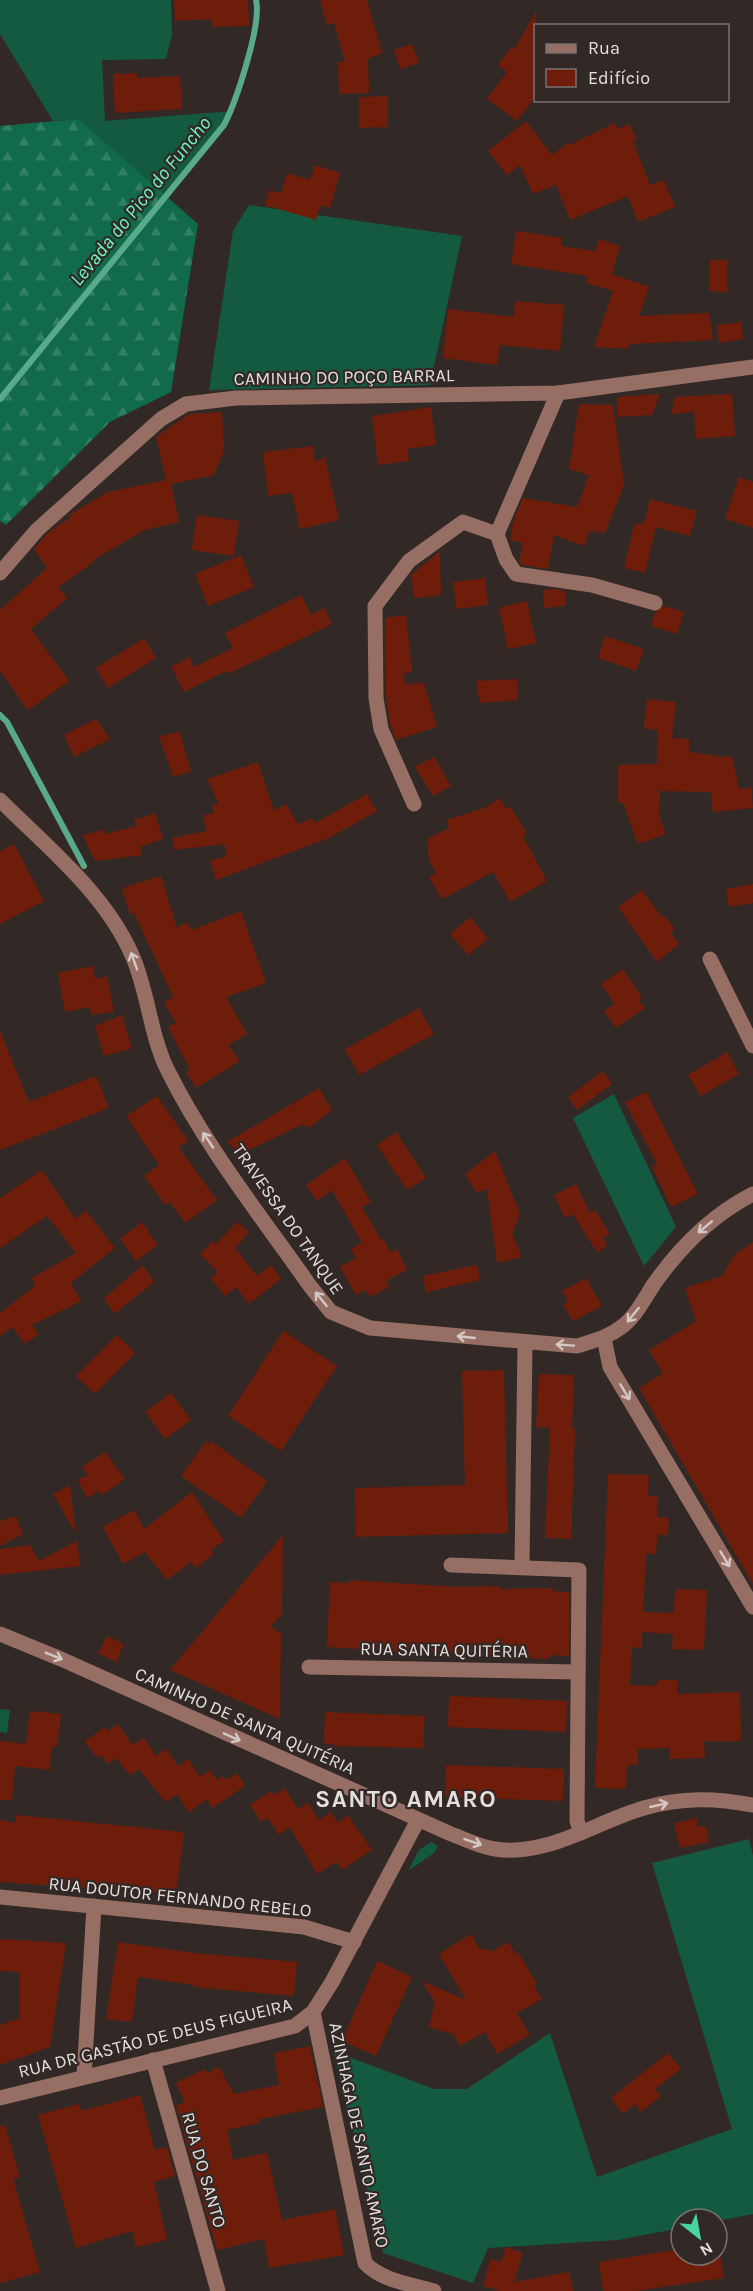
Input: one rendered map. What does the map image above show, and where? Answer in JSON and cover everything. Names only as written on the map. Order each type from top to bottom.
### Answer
[{"type":"street","name":"CAMINHO DO POÇO BARRAL","points":[[0,573],[37,530],[103,470],[161,419],[186,404],[237,398],[558,393],[753,367]]},
{"type":"street","points":[[558,393],[497,534],[506,559],[516,574],[592,585],[655,603]]},
{"type":"street","points":[[414,804],[381,729],[376,698],[375,606],[409,561],[463,522],[497,534]]},
{"type":"street","name":"TRAVESSA DO TANQUE","points":[[0,800],[86,886],[122,933],[133,958],[166,1066],[188,1108],[310,1286],[331,1312],[370,1328],[578,1346],[604,1338],[622,1327],[673,1259],[693,1237],[723,1212],[753,1194]]},
{"type":"street","points":[[710,959],[753,1046]]},
{"type":"street","points":[[604,1338],[610,1367],[753,1607]]},
{"type":"street","points":[[522,1567],[525,1342]]},
{"type":"street","points":[[451,1565],[579,1570],[577,1821],[581,1833]]},
{"type":"street","name":"CAMINHO DE SANTA QUITÉRIA","points":[[0,1634],[61,1659],[418,1820],[494,1849],[523,1849],[555,1843],[642,1809],[672,1802],[718,1798],[753,1805]]},
{"type":"street","name":"RUA SANTA QUITÉRIA","points":[[309,1667],[578,1672]]},
{"type":"street","name":"RUA DR GASTÃO DE DEUS FIGUEIRA","points":[[0,2098],[295,2026],[313,2012],[354,1942],[418,1820]]},
{"type":"street","name":"RUA DOUTOR FERNANDO REBELO","points":[[0,1897],[304,1927],[354,1942]]},
{"type":"street","points":[[84,2077],[94,1906]]},
{"type":"street","name":"AZINHAGA DE SANTO AMARO","points":[[313,2012],[365,2264],[374,2272],[434,2291]]},
{"type":"street","name":"RUA DO SANTO","points":[[153,2060],[218,2291]]},
{"type":"green space","points":[[0,0],[171,0],[172,34],[166,59],[102,60],[105,121],[234,111],[225,126],[166,201],[78,119],[53,121],[0,34]]},
{"type":"green space","points":[[78,119],[198,224],[171,392],[110,422],[6,525],[0,521],[0,126]]},
{"type":"green space","points":[[249,205],[462,236],[430,385],[209,390],[233,231]]},
{"type":"green space","points":[[614,1094],[676,1227],[644,1266],[573,1118]]},
{"type":"green space","points":[[0,1709],[10,1710],[7,1733],[0,1732]]},
{"type":"green space","points":[[749,1839],[753,1856],[753,2214],[729,2219],[729,2207],[669,2207],[669,2230],[618,2240],[488,2248],[473,2283],[383,2253],[333,2051],[434,2089],[467,2089],[550,2033],[597,2177],[732,2129],[652,1863]]},
{"type":"green space","points":[[431,1842],[438,1846],[434,1853],[408,1871],[419,1850]]},
{"type":"building","points":[[174,0],[248,0],[249,26],[212,27],[212,19],[175,21]]},
{"type":"building","points":[[320,0],[367,0],[382,53],[368,59],[369,93],[339,94],[338,62],[345,62],[334,23],[327,25]]},
{"type":"building","points":[[536,11],[534,99],[517,121],[487,99],[507,72],[498,65],[511,47],[514,50]]},
{"type":"building","points":[[412,44],[419,63],[400,69],[394,50]]},
{"type":"building","points":[[137,73],[137,78],[180,76],[182,109],[115,113],[113,74]]},
{"type":"building","points":[[388,96],[388,127],[359,128],[359,97]]},
{"type":"building","points":[[526,121],[552,155],[568,143],[569,145],[615,123],[618,129],[629,124],[637,140],[633,142],[650,185],[664,180],[675,207],[638,222],[628,196],[570,220],[556,185],[533,194],[520,165],[507,175],[488,151]]},
{"type":"building","points":[[315,165],[340,173],[330,208],[320,206],[316,220],[265,205],[269,190],[281,193],[287,173],[310,180]]},
{"type":"building","points":[[516,231],[562,238],[561,246],[595,251],[599,239],[620,246],[612,274],[649,287],[639,316],[709,313],[713,340],[630,344],[628,349],[594,347],[613,291],[586,283],[588,276],[511,264]]},
{"type":"building","points":[[710,260],[727,260],[727,292],[709,291]]},
{"type":"building","points":[[515,301],[564,305],[560,351],[500,345],[497,365],[443,358],[448,309],[514,317]]},
{"type":"building","points":[[741,322],[743,339],[719,343],[717,325]]},
{"type":"building","points":[[660,394],[652,415],[618,417],[617,397]]},
{"type":"building","points":[[732,394],[735,436],[696,439],[694,412],[671,414],[675,397]]},
{"type":"building","points":[[579,404],[613,405],[624,485],[605,533],[590,531],[584,546],[554,535],[548,569],[522,565],[519,561],[523,543],[510,540],[513,522],[523,498],[577,507],[589,475],[569,469]]},
{"type":"building","points":[[431,407],[436,445],[407,449],[409,461],[378,465],[372,416]]},
{"type":"building","points":[[222,412],[224,451],[214,475],[171,484],[179,522],[145,530],[93,560],[94,562],[58,587],[67,598],[31,629],[69,681],[28,710],[0,671],[0,610],[47,568],[34,549],[49,532],[71,517],[69,515],[108,492],[166,480],[156,437],[189,414]]},
{"type":"building","points":[[313,446],[315,462],[325,457],[339,520],[300,529],[292,493],[268,496],[263,452]]},
{"type":"building","points":[[739,477],[753,482],[753,528],[725,519]]},
{"type":"building","points":[[650,499],[697,511],[690,536],[656,527],[645,573],[624,568],[634,525],[644,523]]},
{"type":"building","points":[[197,515],[239,521],[234,556],[192,550]]},
{"type":"building","points":[[440,551],[441,595],[414,598],[411,575]]},
{"type":"building","points":[[241,555],[254,587],[208,606],[195,574]]},
{"type":"building","points":[[485,578],[488,605],[456,609],[453,582]]},
{"type":"building","points":[[543,590],[565,591],[566,606],[544,608]]},
{"type":"building","points":[[301,595],[311,615],[324,608],[332,624],[228,674],[226,671],[184,692],[171,667],[189,657],[194,667],[233,648],[225,633]]},
{"type":"building","points":[[527,601],[536,643],[508,649],[499,608]]},
{"type":"building","points":[[664,606],[684,612],[677,634],[651,626],[655,612]]},
{"type":"building","points":[[406,615],[412,672],[404,674],[405,684],[424,683],[437,727],[396,740],[390,723],[386,697],[385,618]]},
{"type":"building","points":[[605,636],[644,649],[636,671],[598,658]]},
{"type":"building","points":[[144,638],[156,658],[108,688],[96,668]]},
{"type":"building","points":[[517,679],[518,700],[480,703],[476,681]]},
{"type":"building","points":[[647,699],[676,702],[672,738],[689,739],[689,752],[723,757],[732,756],[739,789],[751,788],[753,808],[713,812],[711,792],[660,791],[659,815],[666,834],[638,844],[623,803],[618,803],[618,765],[657,764],[658,730],[644,729]]},
{"type":"building","points":[[96,719],[110,739],[74,757],[64,735]]},
{"type":"building","points":[[180,732],[191,771],[173,777],[159,736]]},
{"type":"building","points":[[434,757],[451,786],[433,796],[415,767]]},
{"type":"building","points":[[258,762],[274,811],[286,804],[298,824],[313,818],[315,823],[367,794],[377,811],[329,838],[216,880],[210,861],[227,856],[224,844],[174,850],[172,838],[206,831],[203,815],[214,813],[212,805],[219,804],[207,779]]},
{"type":"building","points":[[500,798],[507,809],[511,807],[527,834],[523,836],[547,881],[510,902],[493,872],[442,899],[429,877],[436,873],[429,860],[427,839],[449,828],[446,820],[484,808]]},
{"type":"building","points":[[155,813],[163,839],[140,847],[142,855],[95,861],[83,835],[102,830],[105,834],[136,826],[134,820]]},
{"type":"building","points":[[14,844],[44,901],[0,924],[0,852]]},
{"type":"building","points":[[161,876],[177,928],[186,922],[192,930],[241,911],[266,983],[226,997],[247,1034],[228,1045],[240,1061],[196,1088],[186,1072],[190,1070],[168,1027],[176,1023],[164,1002],[173,997],[134,913],[130,914],[122,888]]},
{"type":"building","points":[[753,884],[753,903],[729,907],[726,889]]},
{"type":"building","points":[[642,890],[662,918],[665,916],[675,929],[671,933],[679,944],[657,962],[618,907]]},
{"type":"building","points":[[470,917],[488,939],[468,955],[450,934]]},
{"type":"building","points":[[93,966],[95,979],[107,976],[114,1012],[92,1015],[89,1007],[65,1012],[58,973]]},
{"type":"building","points":[[623,969],[642,998],[639,1000],[645,1008],[616,1028],[604,1011],[615,1004],[601,984]]},
{"type":"building","points":[[419,1008],[434,1034],[359,1075],[345,1049]]},
{"type":"building","points":[[122,1015],[132,1048],[104,1056],[95,1026]]},
{"type":"building","points":[[0,1031],[29,1102],[96,1076],[109,1108],[0,1150]]},
{"type":"building","points":[[727,1052],[739,1074],[701,1096],[688,1075]]},
{"type":"building","points":[[603,1071],[612,1084],[577,1110],[568,1097]]},
{"type":"building","points":[[319,1088],[332,1110],[309,1128],[303,1124],[241,1154],[227,1142]]},
{"type":"building","points":[[646,1092],[698,1194],[671,1207],[652,1167],[657,1164],[625,1102]]},
{"type":"building","points":[[157,1096],[188,1141],[179,1148],[217,1200],[185,1223],[170,1202],[165,1205],[144,1176],[159,1165],[126,1116]]},
{"type":"building","points":[[396,1132],[426,1178],[407,1190],[377,1145]]},
{"type":"building","points":[[495,1151],[520,1214],[512,1234],[522,1257],[497,1263],[487,1189],[477,1193],[465,1174]]},
{"type":"building","points":[[345,1158],[371,1202],[362,1207],[381,1240],[383,1239],[391,1252],[397,1249],[407,1269],[386,1281],[389,1287],[370,1297],[366,1290],[356,1295],[340,1267],[356,1258],[351,1249],[362,1243],[332,1190],[317,1201],[306,1185]]},
{"type":"building","points":[[42,1170],[75,1219],[86,1211],[115,1248],[71,1283],[81,1301],[32,1325],[39,1334],[25,1344],[12,1327],[0,1336],[0,1313],[35,1286],[32,1278],[76,1253],[47,1216],[0,1248],[0,1198]]},
{"type":"building","points":[[576,1184],[590,1213],[595,1210],[610,1234],[603,1238],[607,1246],[597,1252],[573,1214],[565,1218],[554,1195]]},
{"type":"building","points":[[142,1222],[158,1245],[136,1261],[120,1239]]},
{"type":"building","points":[[237,1222],[249,1232],[235,1248],[257,1276],[271,1265],[281,1279],[249,1304],[236,1287],[225,1296],[211,1278],[218,1272],[200,1254],[213,1241],[216,1244]]},
{"type":"building","points":[[753,1242],[753,1584],[639,1388],[663,1373],[649,1350],[696,1321],[685,1288],[722,1276],[734,1255]]},
{"type":"building","points":[[143,1265],[154,1282],[114,1314],[104,1298]]},
{"type":"building","points":[[477,1265],[480,1280],[426,1292],[423,1276]]},
{"type":"building","points":[[586,1278],[602,1306],[573,1321],[563,1305],[568,1302],[562,1291]]},
{"type":"building","points":[[283,1331],[337,1366],[281,1451],[228,1416]]},
{"type":"building","points":[[117,1335],[135,1353],[95,1394],[76,1376]]},
{"type":"building","points":[[504,1370],[508,1533],[356,1537],[355,1488],[465,1485],[462,1371]]},
{"type":"building","points":[[539,1374],[574,1375],[572,1429],[575,1429],[571,1539],[545,1538],[550,1428],[536,1427]]},
{"type":"building","points":[[171,1393],[191,1420],[165,1439],[145,1412]]},
{"type":"building","points":[[206,1441],[209,1445],[211,1441],[267,1481],[241,1518],[181,1476]]},
{"type":"building","points":[[105,1452],[125,1479],[102,1495],[99,1491],[87,1498],[78,1480],[88,1475],[82,1467]]},
{"type":"building","points":[[608,1474],[649,1475],[648,1496],[658,1496],[657,1517],[669,1518],[668,1535],[657,1535],[656,1554],[646,1554],[643,1612],[674,1613],[675,1589],[707,1590],[704,1650],[672,1649],[673,1634],[642,1632],[642,1648],[632,1647],[630,1685],[656,1686],[659,1680],[677,1680],[677,1694],[740,1692],[741,1741],[704,1741],[705,1758],[670,1759],[670,1748],[638,1749],[638,1765],[627,1765],[626,1789],[595,1788]]},
{"type":"building","points":[[70,1485],[76,1534],[53,1494]]},
{"type":"building","points":[[192,1492],[224,1541],[211,1550],[214,1554],[196,1568],[191,1562],[167,1580],[145,1552],[123,1564],[103,1527],[134,1510],[144,1529]]},
{"type":"building","points":[[16,1516],[23,1534],[0,1546],[0,1521]]},
{"type":"building","points":[[283,1535],[282,1614],[271,1626],[281,1634],[280,1719],[170,1670]]},
{"type":"building","points":[[77,1541],[80,1566],[0,1575],[0,1549],[30,1545],[39,1561]]},
{"type":"building","points":[[349,1580],[459,1587],[499,1586],[499,1589],[553,1588],[552,1591],[569,1592],[569,1656],[550,1655],[550,1659],[528,1658],[528,1654],[475,1656],[475,1653],[421,1651],[421,1653],[327,1647],[330,1582],[349,1583]]},
{"type":"building","points":[[107,1636],[124,1644],[116,1662],[98,1653]]},
{"type":"building","points":[[449,1696],[567,1701],[566,1732],[448,1727]]},
{"type":"building","points":[[30,1711],[61,1714],[57,1747],[52,1746],[49,1770],[15,1766],[12,1800],[0,1800],[0,1741],[26,1744]]},
{"type":"building","points":[[325,1712],[425,1716],[423,1748],[324,1744]]},
{"type":"building","points":[[118,1724],[132,1745],[144,1738],[156,1756],[166,1749],[178,1766],[188,1759],[200,1777],[210,1770],[217,1780],[223,1776],[226,1780],[237,1773],[245,1786],[212,1808],[207,1799],[189,1812],[177,1794],[165,1802],[139,1769],[130,1775],[116,1758],[107,1764],[102,1755],[97,1758],[85,1741],[105,1727],[108,1731]]},
{"type":"building","points":[[446,1765],[564,1769],[563,1801],[445,1797]]},
{"type":"building","points":[[284,1788],[298,1809],[308,1803],[319,1820],[331,1812],[338,1823],[348,1815],[372,1850],[342,1870],[336,1862],[317,1874],[290,1827],[279,1835],[268,1818],[261,1822],[250,1805],[271,1791],[274,1795]]},
{"type":"building","points":[[16,1815],[184,1832],[176,1894],[0,1882],[0,1820],[15,1823]]},
{"type":"building","points":[[697,1818],[698,1827],[706,1826],[709,1842],[680,1848],[674,1823]]},
{"type":"building","points":[[471,1934],[479,1948],[493,1951],[508,1942],[516,1954],[518,1952],[537,1984],[534,1986],[542,1999],[517,2013],[530,2035],[497,2054],[485,2032],[460,2046],[453,2034],[429,2027],[435,2002],[422,1981],[466,2000],[439,1954]]},
{"type":"building","points":[[0,1939],[66,1943],[50,2047],[0,2065],[0,2025],[20,2018],[20,1972],[0,1971]]},
{"type":"building","points":[[118,1942],[194,1953],[297,1962],[294,1996],[194,1987],[194,1985],[138,1977],[132,2022],[106,2019]]},
{"type":"building","points":[[377,1961],[412,1977],[376,2056],[342,2041]]},
{"type":"building","points":[[310,2046],[323,2107],[260,2119],[260,2123],[227,2130],[233,2160],[267,2153],[282,2220],[335,2209],[344,2255],[269,2268],[264,2239],[217,2250],[176,2105],[185,2103],[176,2083],[205,2069],[207,2073],[219,2067],[234,2094],[279,2085],[274,2053]]},
{"type":"building","points":[[668,2053],[681,2069],[655,2089],[661,2096],[641,2112],[635,2104],[623,2114],[611,2098]]},
{"type":"building","points":[[140,2095],[155,2150],[167,2147],[175,2176],[154,2182],[167,2240],[136,2247],[132,2231],[76,2248],[38,2115],[79,2104],[81,2111]]},
{"type":"building","points":[[5,2125],[20,2177],[13,2179],[40,2272],[0,2283],[0,2126]]},
{"type":"building","points":[[506,2247],[523,2253],[514,2282],[569,2272],[573,2291],[501,2291],[483,2286],[491,2259],[501,2262]]},
{"type":"building","points":[[669,2251],[669,2267],[722,2267],[724,2278],[635,2291],[603,2291],[599,2262]]},
{"type":"waterway","name":"Levada do Pico do Funcho","points":[[0,399],[224,125],[241,82],[252,44],[257,11],[256,0]]},
{"type":"waterway","points":[[0,715],[7,722],[84,866]]},
{"type":"district","name":"SANTO AMARO","points":[[406,1799]]}]
